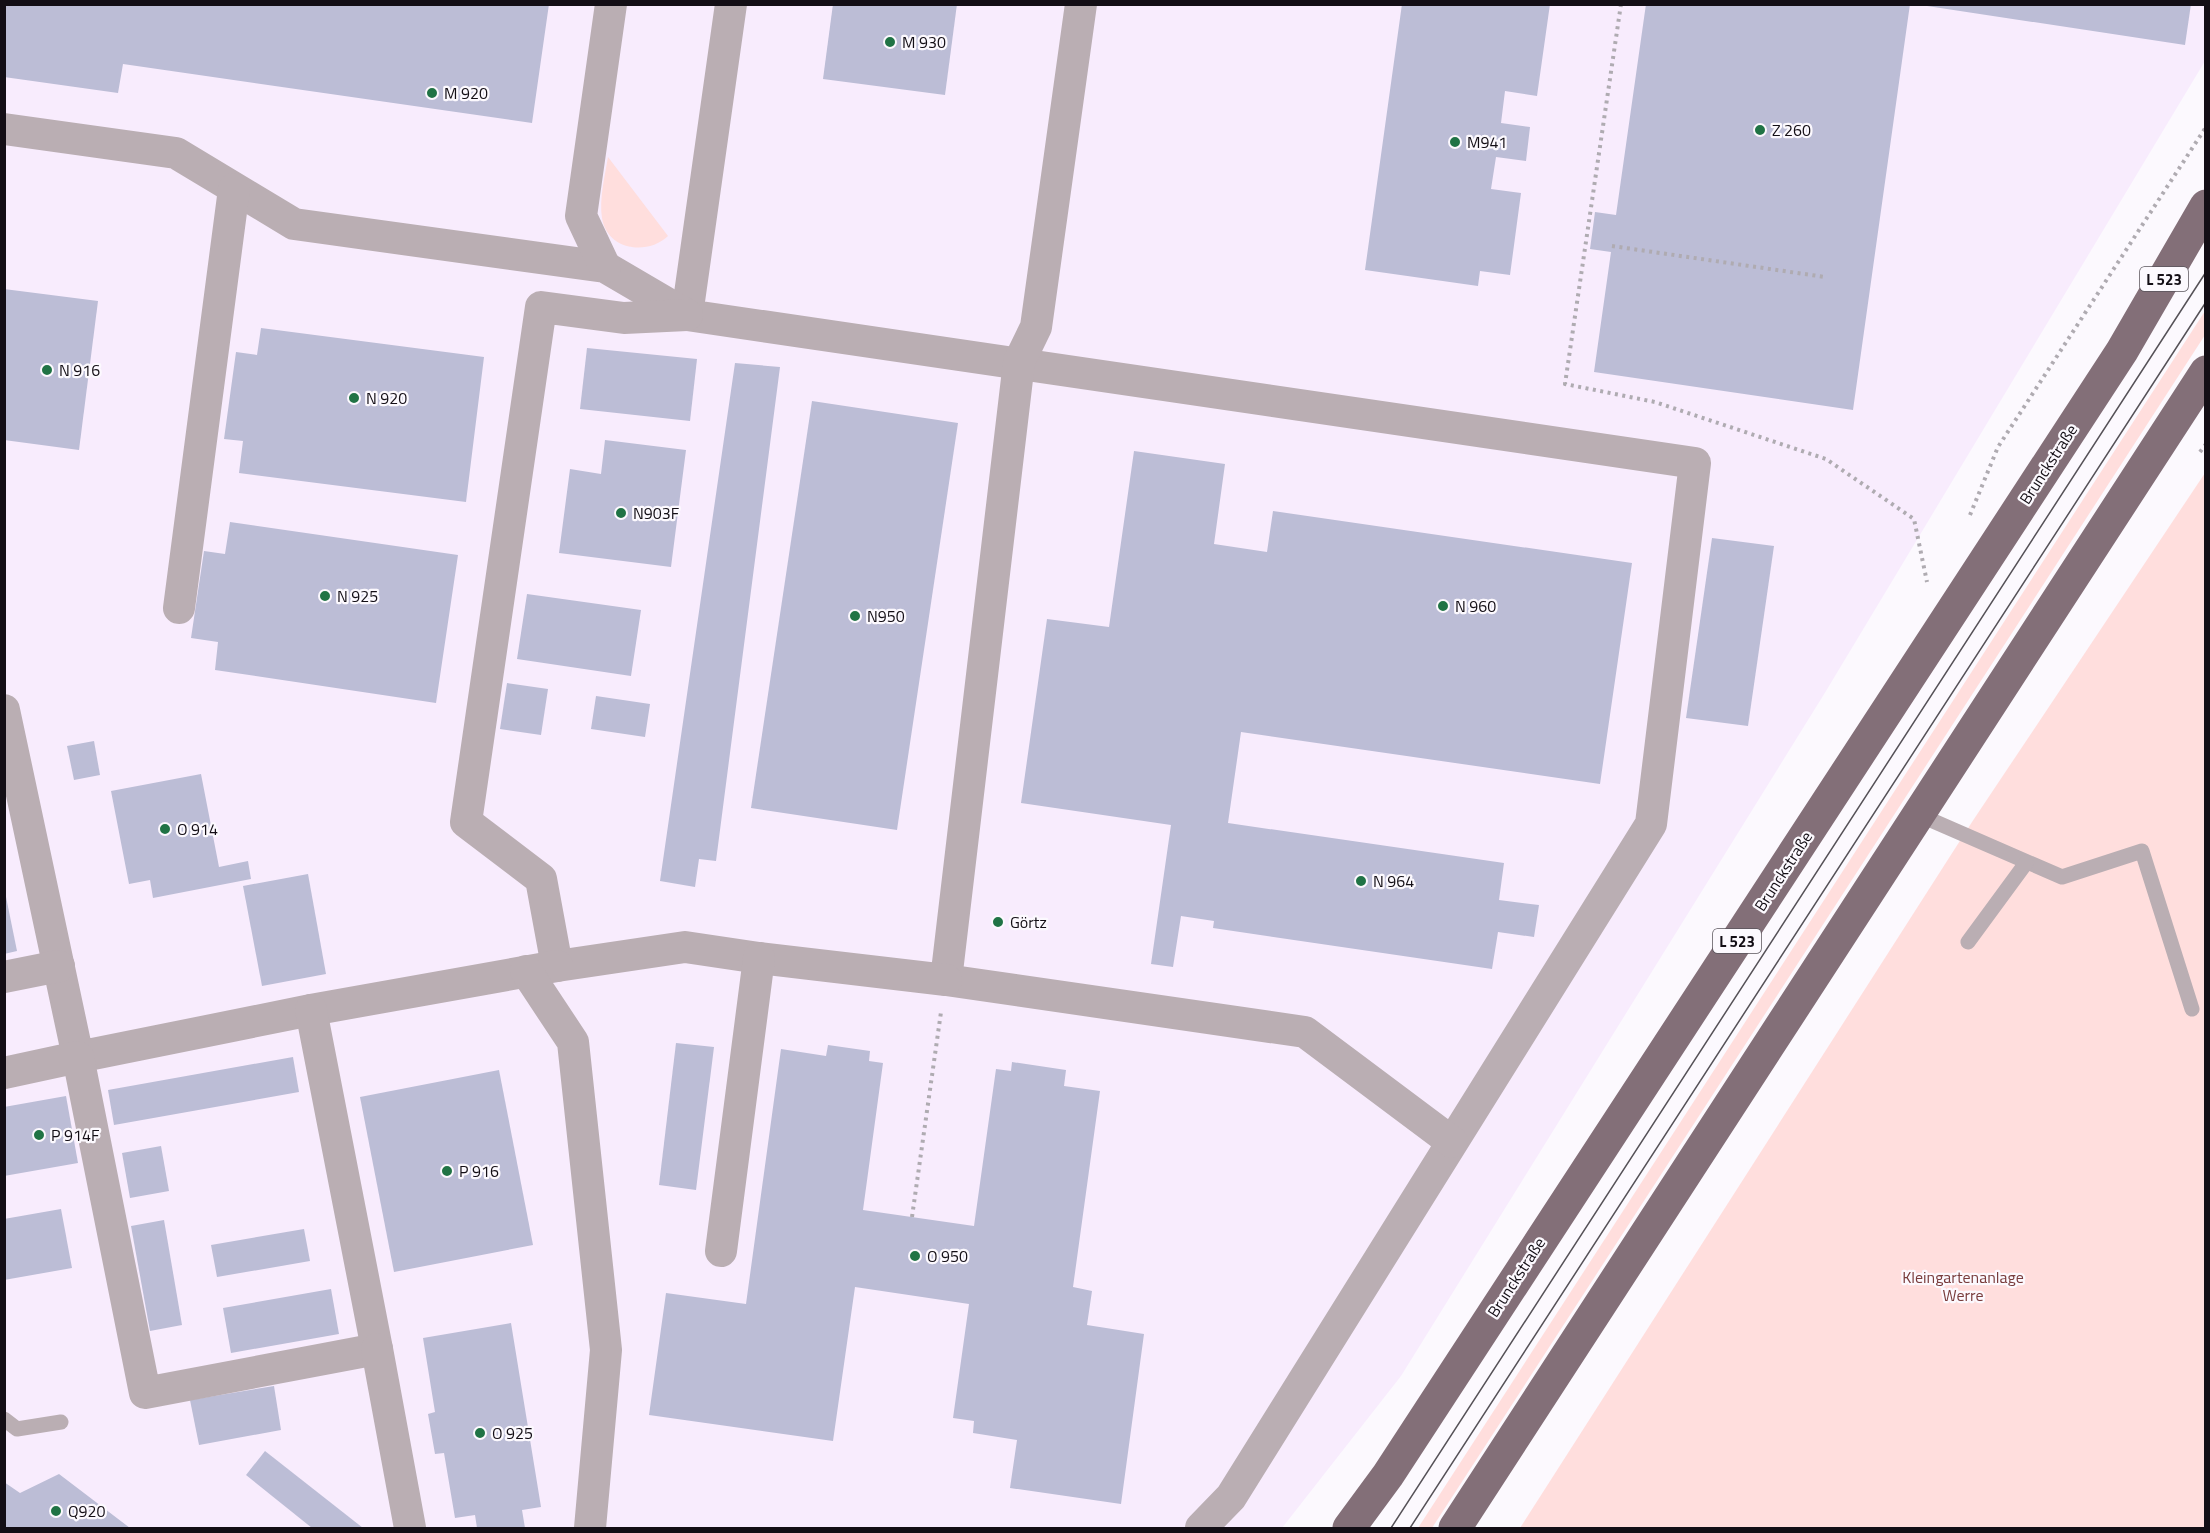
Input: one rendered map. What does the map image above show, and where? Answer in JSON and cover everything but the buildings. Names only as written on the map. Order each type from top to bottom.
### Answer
[{"type":"main road","name":"Brunckstraße","points":[[1349,1528],[1394,1465],[2122,351],[2205,206]]},
{"type":"main road","points":[[1455,1528],[2205,372]]},
{"type":"street","points":[[605,267],[581,216],[611,4]]},
{"type":"street","points":[[687,315],[731,4]]},
{"type":"street","points":[[946,980],[1019,362],[1036,327],[1081,4]]},
{"type":"street","points":[[4,129],[176,153],[294,224],[605,267],[687,315]]},
{"type":"street","points":[[179,608],[234,189]]},
{"type":"street","points":[[557,966],[541,879],[466,822],[541,307],[624,318],[687,315],[1695,463],[1651,824],[1231,1497],[1201,1528]]},
{"type":"street","points":[[4,710],[78,1057],[145,1393],[377,1349]]},
{"type":"street","points":[[4,1073],[311,1010],[526,971],[685,947],[946,980],[1305,1032],[1452,1142]]},
{"type":"street","points":[[721,1251],[759,958]]},
{"type":"street","points":[[4,977],[59,966]]},
{"type":"street","points":[[526,971],[573,1042],[606,1350],[590,1528]]},
{"type":"street","points":[[311,1010],[410,1528]]},
{"type":"lane","points":[[1917,814],[2062,877],[2142,851],[2192,1008]]},
{"type":"lane","points":[[1968,942],[2026,863]]},
{"type":"lane","points":[[4,1419],[16,1428],[61,1422]]},
{"type":"path","points":[[1622,4],[1565,384],[1655,402],[1826,459],[1914,519],[1929,588]]},
{"type":"path","points":[[1612,246],[1825,277]]},
{"type":"path","points":[[912,1217],[946,980]]},
{"type":"shaded area","points":[[5,5],[2205,5],[2205,61],[1826,691],[1401,1376],[1282,1528],[5,1528]]},
{"type":"green space","points":[[608,157],[668,236],[650,246],[639,248],[620,243],[611,237],[605,229],[601,203]]},
{"type":"green space","points":[[2205,311],[2205,335],[1432,1528],[1418,1528]]},
{"type":"green space","name":"Kleingartenanlage Werre","points":[[2205,473],[2205,1528],[1520,1528],[1972,822]]},
{"type":"tram line","points":[[1391,1528],[2206,272]]},
{"type":"tram line","points":[[1410,1528],[2206,302]]},
{"type":"place","name":"M 930","points":[[890,42]]},
{"type":"place","name":"M 920","points":[[432,93]]},
{"type":"place","name":"Z 260","points":[[1760,130]]},
{"type":"place","name":"M941","points":[[1455,142]]},
{"type":"place","name":"N 916","points":[[47,370]]},
{"type":"place","name":"N 920","points":[[354,398]]},
{"type":"place","name":"N903F","points":[[621,513]]},
{"type":"place","name":"N 925","points":[[325,596]]},
{"type":"place","name":"N 960","points":[[1443,606]]},
{"type":"place","name":"N950","points":[[855,616]]},
{"type":"place","name":"O 914","points":[[165,829]]},
{"type":"place","name":"N 964","points":[[1361,881]]},
{"type":"place","name":"Görtz","points":[[998,922]]},
{"type":"place","name":"P 914F","points":[[39,1135]]},
{"type":"place","name":"P 916","points":[[447,1171]]},
{"type":"place","name":"O 950","points":[[915,1256]]},
{"type":"place","name":"O 925","points":[[480,1433]]},
{"type":"place","name":"Q920","points":[[56,1511]]}]
